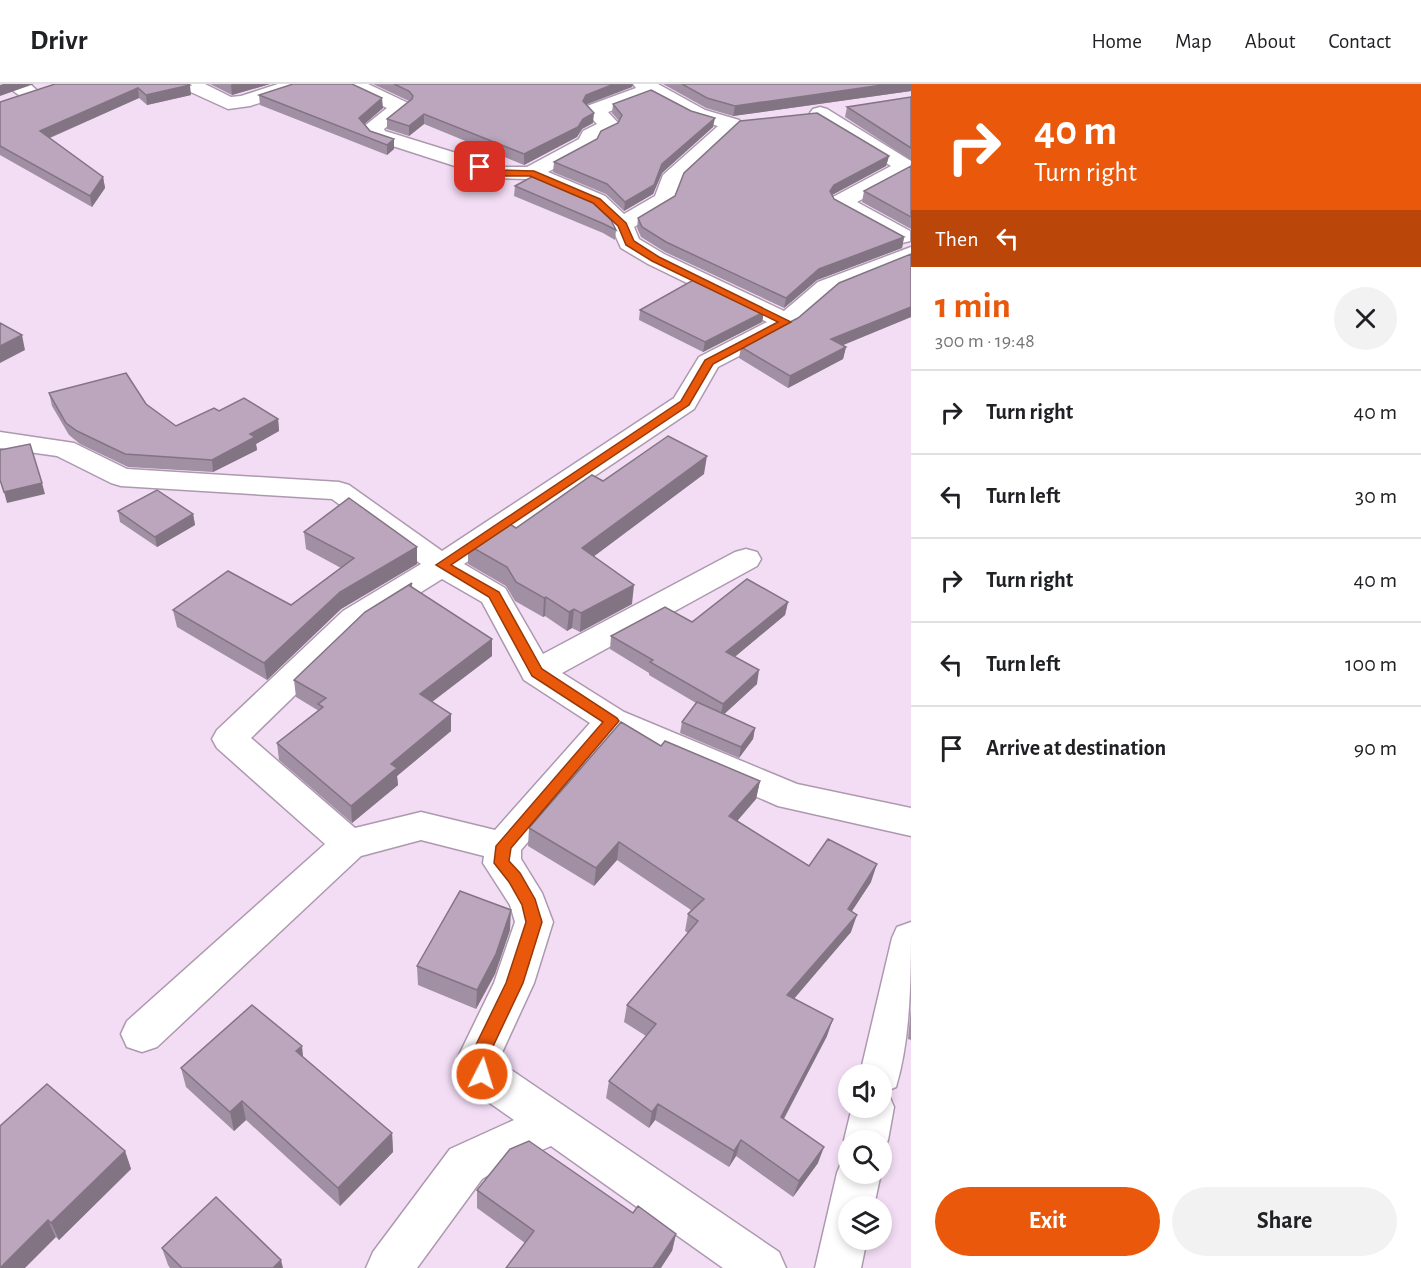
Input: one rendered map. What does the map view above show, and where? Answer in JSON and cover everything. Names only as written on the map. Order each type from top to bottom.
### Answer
[{"type":"street","points":[[189,84],[228,103],[243,102],[298,84]]},
{"type":"street","points":[[352,84],[401,107],[372,128],[378,135],[500,173],[531,173],[597,201],[622,225],[629,243],[656,259],[786,322]]},
{"type":"street","points":[[531,173],[588,142],[590,135],[608,127],[609,124],[594,110],[647,86],[698,114],[732,124],[754,121]]},
{"type":"street","points":[[20,93],[51,87]]},
{"type":"street","points":[[798,116],[854,108]]},
{"type":"street","points":[[820,113],[902,163],[902,168],[842,202],[911,242]]},
{"type":"street","points":[[622,225],[665,199],[671,180],[732,124]]},
{"type":"street","points":[[349,844],[229,739],[354,620],[442,565],[685,403],[708,362],[786,322],[826,287],[911,254]]},
{"type":"street","points":[[0,440],[64,449],[121,477],[339,491],[442,565],[494,595],[537,672],[612,721],[791,796],[911,822]]},
{"type":"street","points":[[537,672],[746,559]]},
{"type":"street","points":[[612,721],[503,846],[502,863],[514,877],[529,904],[534,922],[514,983],[479,1057],[482,1074],[763,1268]]},
{"type":"street","points":[[142,1035],[349,844],[421,826],[503,846]]},
{"type":"street","points":[[883,1064],[911,938]]},
{"type":"street","points":[[389,1268],[466,1164],[479,1156],[554,1124]]},
{"type":"street","points":[[838,1268],[842,1250]]},
{"type":"building","points":[[55,84],[190,85],[146,95],[138,88],[40,131],[103,177],[90,196],[0,146],[0,102]]},
{"type":"building","points":[[293,84],[352,84],[382,98],[359,118],[370,131],[394,139],[387,145],[259,95]]},
{"type":"building","points":[[394,84],[614,84],[586,95],[583,101],[594,113],[583,119],[578,127],[524,154],[424,114],[409,126],[387,119],[413,96],[409,91]]},
{"type":"building","points":[[682,84],[889,84],[735,106],[707,98]]},
{"type":"building","points":[[651,90],[691,111],[715,118],[662,164],[654,185],[625,202],[607,184],[554,162],[597,139],[601,131],[618,123],[622,115],[613,104]]},
{"type":"building","points":[[911,97],[911,148],[847,107]]},
{"type":"building","points":[[817,113],[889,156],[834,185],[830,191],[834,199],[904,237],[819,269],[786,298],[666,242],[642,227],[638,218],[675,196],[684,173],[740,121]]},
{"type":"building","points":[[911,166],[911,217],[864,191]]},
{"type":"building","points":[[535,175],[588,198],[611,220],[616,230],[515,186]]},
{"type":"building","points":[[911,254],[911,307],[831,339],[846,347],[790,376],[741,347],[798,318],[839,283]]},
{"type":"building","points":[[695,279],[764,312],[705,342],[640,310]]},
{"type":"building","points":[[0,323],[22,335],[0,346]]},
{"type":"building","points":[[126,373],[146,404],[176,426],[214,408],[219,411],[244,398],[278,419],[250,434],[255,437],[212,460],[125,454],[77,431],[66,423],[49,393]]},
{"type":"building","points":[[668,436],[707,456],[582,548],[634,585],[581,613],[574,609],[569,612],[516,582],[507,567],[468,545],[505,521],[516,528],[592,475],[603,481]]},
{"type":"building","points":[[30,444],[42,483],[4,492],[0,480],[0,450]]},
{"type":"building","points":[[157,490],[193,514],[155,537],[118,511]]},
{"type":"building","points":[[349,498],[417,547],[340,592],[264,663],[173,610],[228,571],[291,605],[354,558],[304,532]]},
{"type":"building","points":[[747,579],[788,602],[726,652],[759,670],[723,704],[650,662],[653,660],[611,636],[665,607],[692,622]]},
{"type":"building","points":[[412,583],[410,586],[492,639],[420,694],[451,714],[391,764],[397,768],[351,806],[277,743],[323,707],[318,704],[326,698],[294,680],[365,612]]},
{"type":"building","points":[[697,702],[755,728],[741,747],[682,722]]},
{"type":"building","points":[[621,722],[661,746],[665,741],[760,781],[729,816],[809,866],[828,839],[877,864],[848,909],[857,915],[787,995],[833,1019],[781,1117],[824,1147],[799,1181],[741,1140],[734,1151],[658,1104],[652,1112],[609,1081],[656,1024],[627,1005],[698,921],[688,914],[704,899],[619,842],[596,868],[529,828]]},
{"type":"building","points":[[460,891],[511,910],[496,954],[477,990],[417,966]]},
{"type":"building","points":[[252,1005],[302,1046],[296,1051],[392,1133],[338,1188],[242,1101],[230,1112],[181,1068]]},
{"type":"building","points":[[47,1084],[125,1151],[51,1223],[48,1220],[0,1268],[0,1126]]},
{"type":"building","points":[[529,1141],[633,1213],[638,1206],[676,1234],[653,1268],[506,1268],[534,1231],[477,1190],[510,1149]]},
{"type":"building","points":[[216,1197],[281,1260],[273,1268],[182,1268],[162,1248]]},
{"type":"route","points":[[480,167],[500,173],[531,173],[597,201],[622,225],[629,243],[656,259],[786,322],[708,362],[685,403],[442,565],[494,595],[537,672],[612,721],[503,846],[502,863],[514,877],[529,904],[534,922],[514,983],[479,1057],[482,1074]]}]
